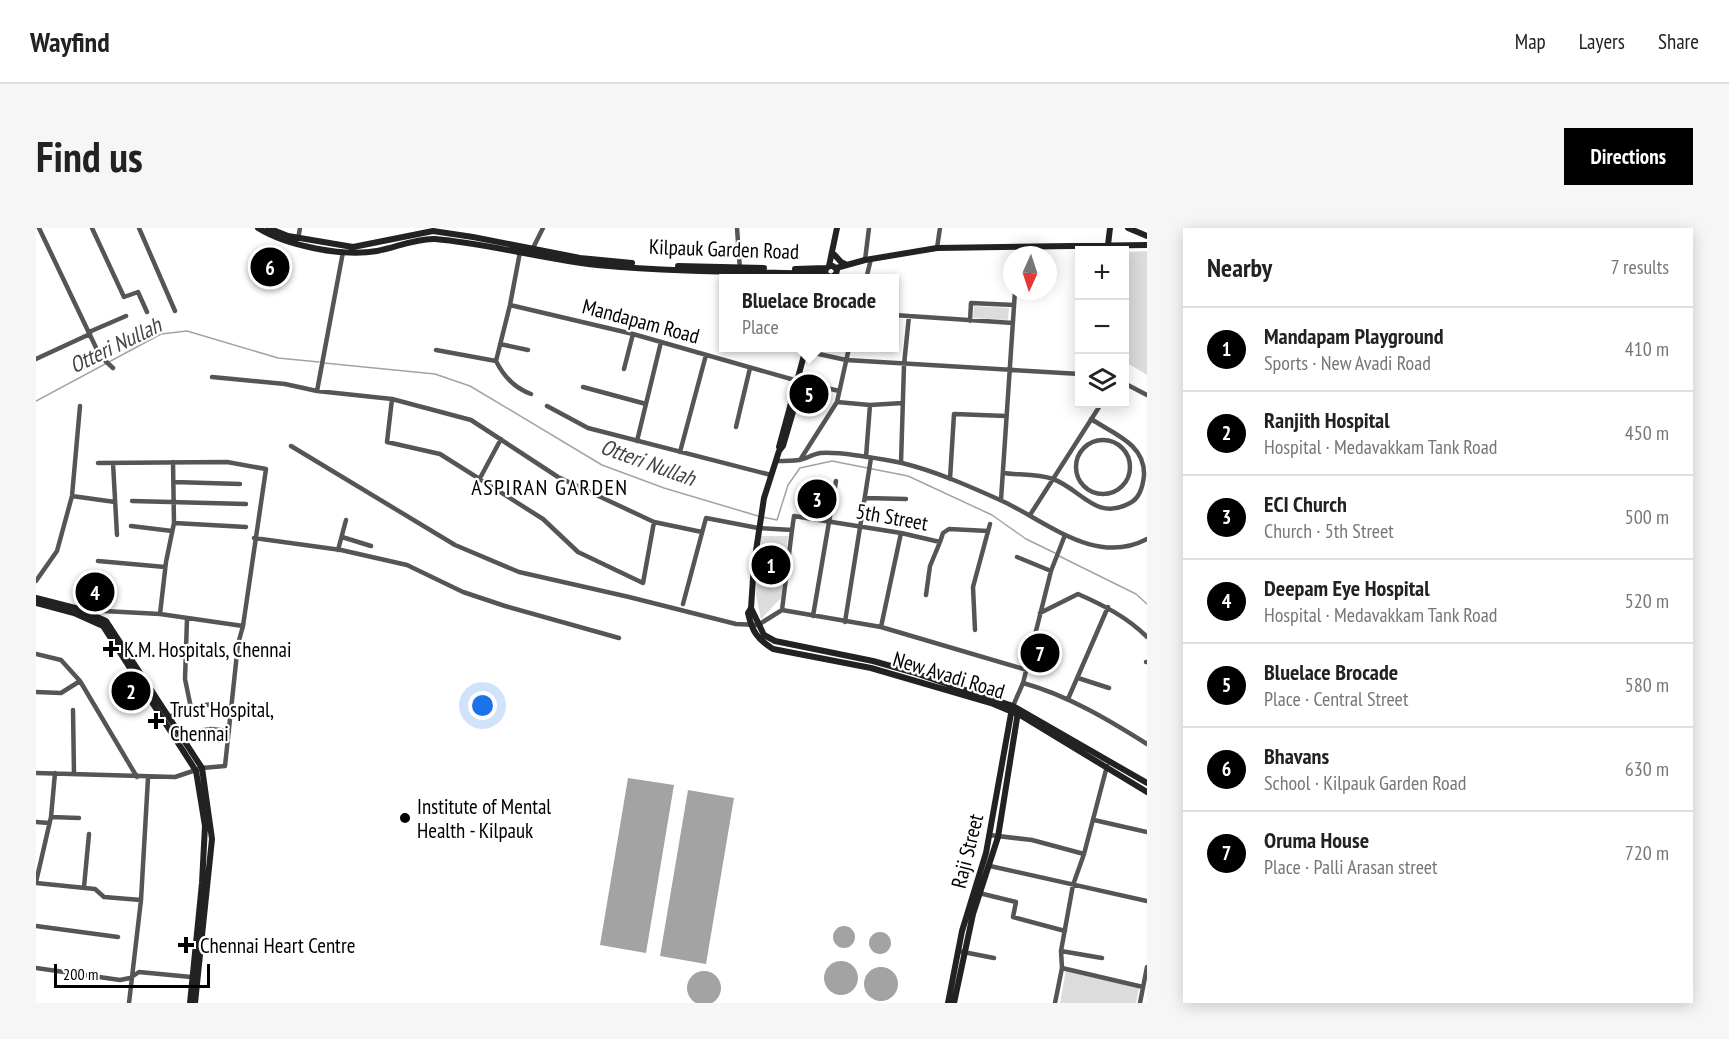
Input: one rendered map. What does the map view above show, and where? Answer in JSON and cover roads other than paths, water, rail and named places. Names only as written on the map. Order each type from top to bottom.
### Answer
[{"type":"main road","name":"Kilpauk Garden Road","points":[[258,228],[286,241],[343,252],[375,251],[432,239],[596,265],[713,272],[740,269]]},
{"type":"main road","name":"Kilpauk Garden Road","points":[[268,228],[298,238],[354,248],[434,230],[603,261],[740,269],[791,269],[830,273],[847,265],[868,260],[937,248],[1003,247]]},
{"type":"main road","points":[[830,273],[837,228]]},
{"type":"main road","points":[[1108,245],[1110,228]]},
{"type":"main road","points":[[1128,228],[1147,236]]},
{"type":"main road","points":[[432,239],[434,230]]},
{"type":"main road","points":[[1146,245],[1142,239],[1147,236]]},
{"type":"main road","name":"Kilpauk Garden Road","points":[[1100,246],[1146,245]]},
{"type":"main road","name":"Kilpauk Garden Road","points":[[1057,248],[1075,248]]},
{"type":"main road","points":[[832,252],[847,265]]},
{"type":"main road","points":[[750,624],[748,613],[752,608],[759,524],[771,475],[783,446],[800,388],[798,381],[804,352]]},
{"type":"main road","points":[[36,598],[80,609],[106,621],[199,769],[212,839],[195,1003]]},
{"type":"main road","points":[[36,603],[74,613],[103,626],[199,769],[205,826],[202,883],[190,1003]]},
{"type":"main road","points":[[752,608],[758,625]]},
{"type":"main road","name":"New Avadi Road","points":[[750,624],[759,640],[773,648],[905,677],[1015,710],[1147,792]]},
{"type":"main road","name":"New Avadi Road","points":[[758,625],[764,635],[775,641],[873,661],[912,672],[1015,710],[1147,783]]},
{"type":"main road","name":"Raji Street","points":[[954,1003],[962,931],[986,853],[1015,710]]},
{"type":"main road","name":"Raji Street","points":[[948,1003],[961,952],[998,837],[1015,710]]},
{"type":"main road","points":[[1001,771],[1008,772]]},
{"type":"street","points":[[39,228],[100,356],[112,368]]},
{"type":"street","points":[[92,228],[124,297],[138,292],[147,312]]},
{"type":"street","points":[[139,228],[175,311]]},
{"type":"street","points":[[298,238],[300,228]]},
{"type":"street","points":[[534,248],[543,228]]},
{"type":"street","points":[[737,228],[740,269]]},
{"type":"street","points":[[867,274],[869,228]]},
{"type":"street","points":[[937,248],[940,228]]},
{"type":"street","points":[[317,391],[343,252]]},
{"type":"street","points":[[520,252],[496,361],[506,378],[522,391],[531,394]]},
{"type":"street","points":[[1001,500],[1014,300]]},
{"type":"street","points":[[970,321],[971,303],[1014,305]]},
{"type":"street","name":"Mandapam Road","points":[[510,305],[633,334],[839,391]]},
{"type":"street","points":[[899,315],[1013,323]]},
{"type":"street","points":[[36,359],[126,316]]},
{"type":"street","points":[[901,463],[904,365],[909,316]]},
{"type":"street","points":[[624,369],[633,334]]},
{"type":"street","points":[[637,441],[661,342]]},
{"type":"street","points":[[500,344],[528,350]]},
{"type":"street","points":[[436,350],[496,361]]},
{"type":"street","points":[[816,352],[846,360],[904,365],[1075,374]]},
{"type":"street","points":[[800,460],[837,402],[848,352]]},
{"type":"street","points":[[680,452],[706,355]]},
{"type":"street","points":[[736,427],[750,368]]},
{"type":"street","points":[[212,377],[285,384],[317,391],[392,399],[471,420],[558,477],[654,522],[702,532]]},
{"type":"street","points":[[1129,385],[1147,395]]},
{"type":"street","points":[[583,387],[646,404]]},
{"type":"street","points":[[392,399],[387,442],[440,454],[543,519],[578,552],[643,583],[654,522]]},
{"type":"street","points":[[837,402],[870,405],[903,403]]},
{"type":"street","points":[[845,622],[870,471],[870,405]]},
{"type":"street","points":[[36,581],[57,551],[72,496],[80,406]]},
{"type":"street","points":[[547,406],[588,428],[771,475]]},
{"type":"street","points":[[1030,516],[1098,408]]},
{"type":"street","points":[[950,479],[954,414],[1006,416]]},
{"type":"street","points":[[1003,473],[1053,479],[1108,510],[1120,508],[1133,501],[1140,492],[1144,479],[1144,466],[1140,454],[1132,445],[1091,419]]},
{"type":"street","points":[[479,480],[501,439]]},
{"type":"street","points":[[1112,441],[1126,452],[1130,460],[1128,478],[1122,486],[1107,494],[1090,490],[1078,478],[1076,461],[1080,453],[1085,446],[1093,442],[1112,441]]},
{"type":"street","points":[[291,446],[455,545],[519,572],[736,624],[758,625],[782,610],[880,627],[1027,670]]},
{"type":"street","points":[[1072,448],[1080,453]]},
{"type":"street","points":[[776,461],[800,460],[819,453],[901,463],[924,469],[1001,500],[1083,543],[1110,548],[1138,544],[1147,539]]},
{"type":"street","points":[[160,615],[165,567],[174,523],[173,462]]},
{"type":"street","points":[[36,773],[175,777],[199,769],[225,766],[236,660],[266,469],[227,462],[98,463]]},
{"type":"street","points":[[113,463],[117,535]]},
{"type":"street","points":[[813,616],[836,481]]},
{"type":"street","points":[[174,482],[240,484]]},
{"type":"street","points":[[1140,492],[1147,496]]},
{"type":"street","points":[[72,496],[115,502]]},
{"type":"street","points":[[866,498],[906,499]]},
{"type":"street","points":[[132,501],[246,504]]},
{"type":"street","name":"5th Street","points":[[792,530],[794,516],[901,533],[940,542],[943,533],[949,529],[988,531]]},
{"type":"street","points":[[683,603],[706,518],[792,530],[782,610]]},
{"type":"street","points":[[338,550],[346,520]]},
{"type":"street","points":[[174,523],[246,527]]},
{"type":"street","points":[[975,630],[974,586],[990,524]]},
{"type":"street","points":[[131,526],[172,531]]},
{"type":"street","points":[[880,627],[901,533]]},
{"type":"street","points":[[1015,710],[1020,702],[1018,698],[1051,571],[1065,535]]},
{"type":"street","points":[[342,537],[371,546]]},
{"type":"street","points":[[254,538],[338,550],[406,565],[464,592],[619,638]]},
{"type":"street","points":[[926,595],[930,566],[940,542]]},
{"type":"street","points":[[1017,557],[1051,571]]},
{"type":"street","points":[[98,561],[165,567]]},
{"type":"street","points":[[1040,612],[1078,594],[1108,607],[1147,636]]},
{"type":"street","points":[[1068,699],[1108,607]]},
{"type":"street","points":[[80,609],[160,615],[243,626]]},
{"type":"street","points":[[187,619],[185,679],[191,708]]},
{"type":"street","points":[[36,654],[61,660],[80,681],[136,777]]},
{"type":"street","points":[[1078,678],[1109,688]]},
{"type":"street","points":[[36,692],[61,693],[80,681]]},
{"type":"street","points":[[1023,683],[1046,689],[1068,699],[1147,744]]},
{"type":"street","points":[[168,717],[191,708],[211,704]]},
{"type":"street","points":[[73,710],[74,774]]},
{"type":"street","points":[[179,734],[211,729],[229,731]]},
{"type":"street","points":[[1055,1003],[1062,968],[1061,951],[1073,885],[1094,820],[1109,760]]},
{"type":"street","points":[[55,774],[51,817],[38,861],[36,882],[95,889],[104,897],[141,900]]},
{"type":"street","points":[[129,1003],[130,978],[141,900],[148,778]]},
{"type":"street","points":[[51,817],[78,818]]},
{"type":"street","points":[[1094,820],[1147,832]]},
{"type":"street","points":[[36,822],[49,823]]},
{"type":"street","points":[[84,887],[89,834]]},
{"type":"street","points":[[989,835],[1032,840],[1084,854]]},
{"type":"street","points":[[990,866],[1147,901]]},
{"type":"street","points":[[979,893],[1016,902],[1013,917],[1065,931]]},
{"type":"street","points":[[36,926],[118,937]]},
{"type":"street","points":[[1061,951],[1102,958]]},
{"type":"street","points":[[961,952],[994,958]]},
{"type":"street","points":[[1140,1003],[1147,967]]},
{"type":"street","points":[[36,968],[120,980],[130,978],[139,972],[191,977]]},
{"type":"street","points":[[1062,968],[1143,987]]},
{"type":"waterway","name":"Otteri Nullah","points":[[36,401],[161,334],[187,331],[278,358],[319,362]]},
{"type":"waterway","name":"Otteri Nullah","points":[[324,363],[435,374],[470,386],[602,465],[664,488],[758,516]]},
{"type":"waterway","name":"Otteri Nullah","points":[[762,517],[777,520],[788,485],[800,468],[832,461],[908,476],[992,515],[1026,539],[1055,553]]},
{"type":"waterway","name":"Otteri Nullah","points":[[1059,556],[1136,594],[1147,604]]},
{"type":"place","name":"Bhavans","points":[[270,267]]},
{"type":"place","name":"Bluelace Brocade","points":[[809,394]]},
{"type":"place","name":"ECI Church","points":[[817,499]]},
{"type":"place","name":"Mandapam Playground","points":[[771,565]]},
{"type":"place","name":"Deepam Eye Hospital","points":[[95,592]]},
{"type":"place","name":"K.M. Hospitals, Chennai","points":[[111,649]]},
{"type":"place","name":"Oruma House","points":[[1040,653]]},
{"type":"place","name":"Ranjith Hospital","points":[[131,691]]},
{"type":"place","name":"Trust Hospital, Chennai","points":[[156,721]]},
{"type":"place","name":"Institute of Mental Health - Kilpauk","points":[[405,818]]},
{"type":"place","name":"Chennai Heart Centre","points":[[186,945]]},
{"type":"district","name":"ASPIRAN GARDEN","points":[[550,487]]}]
